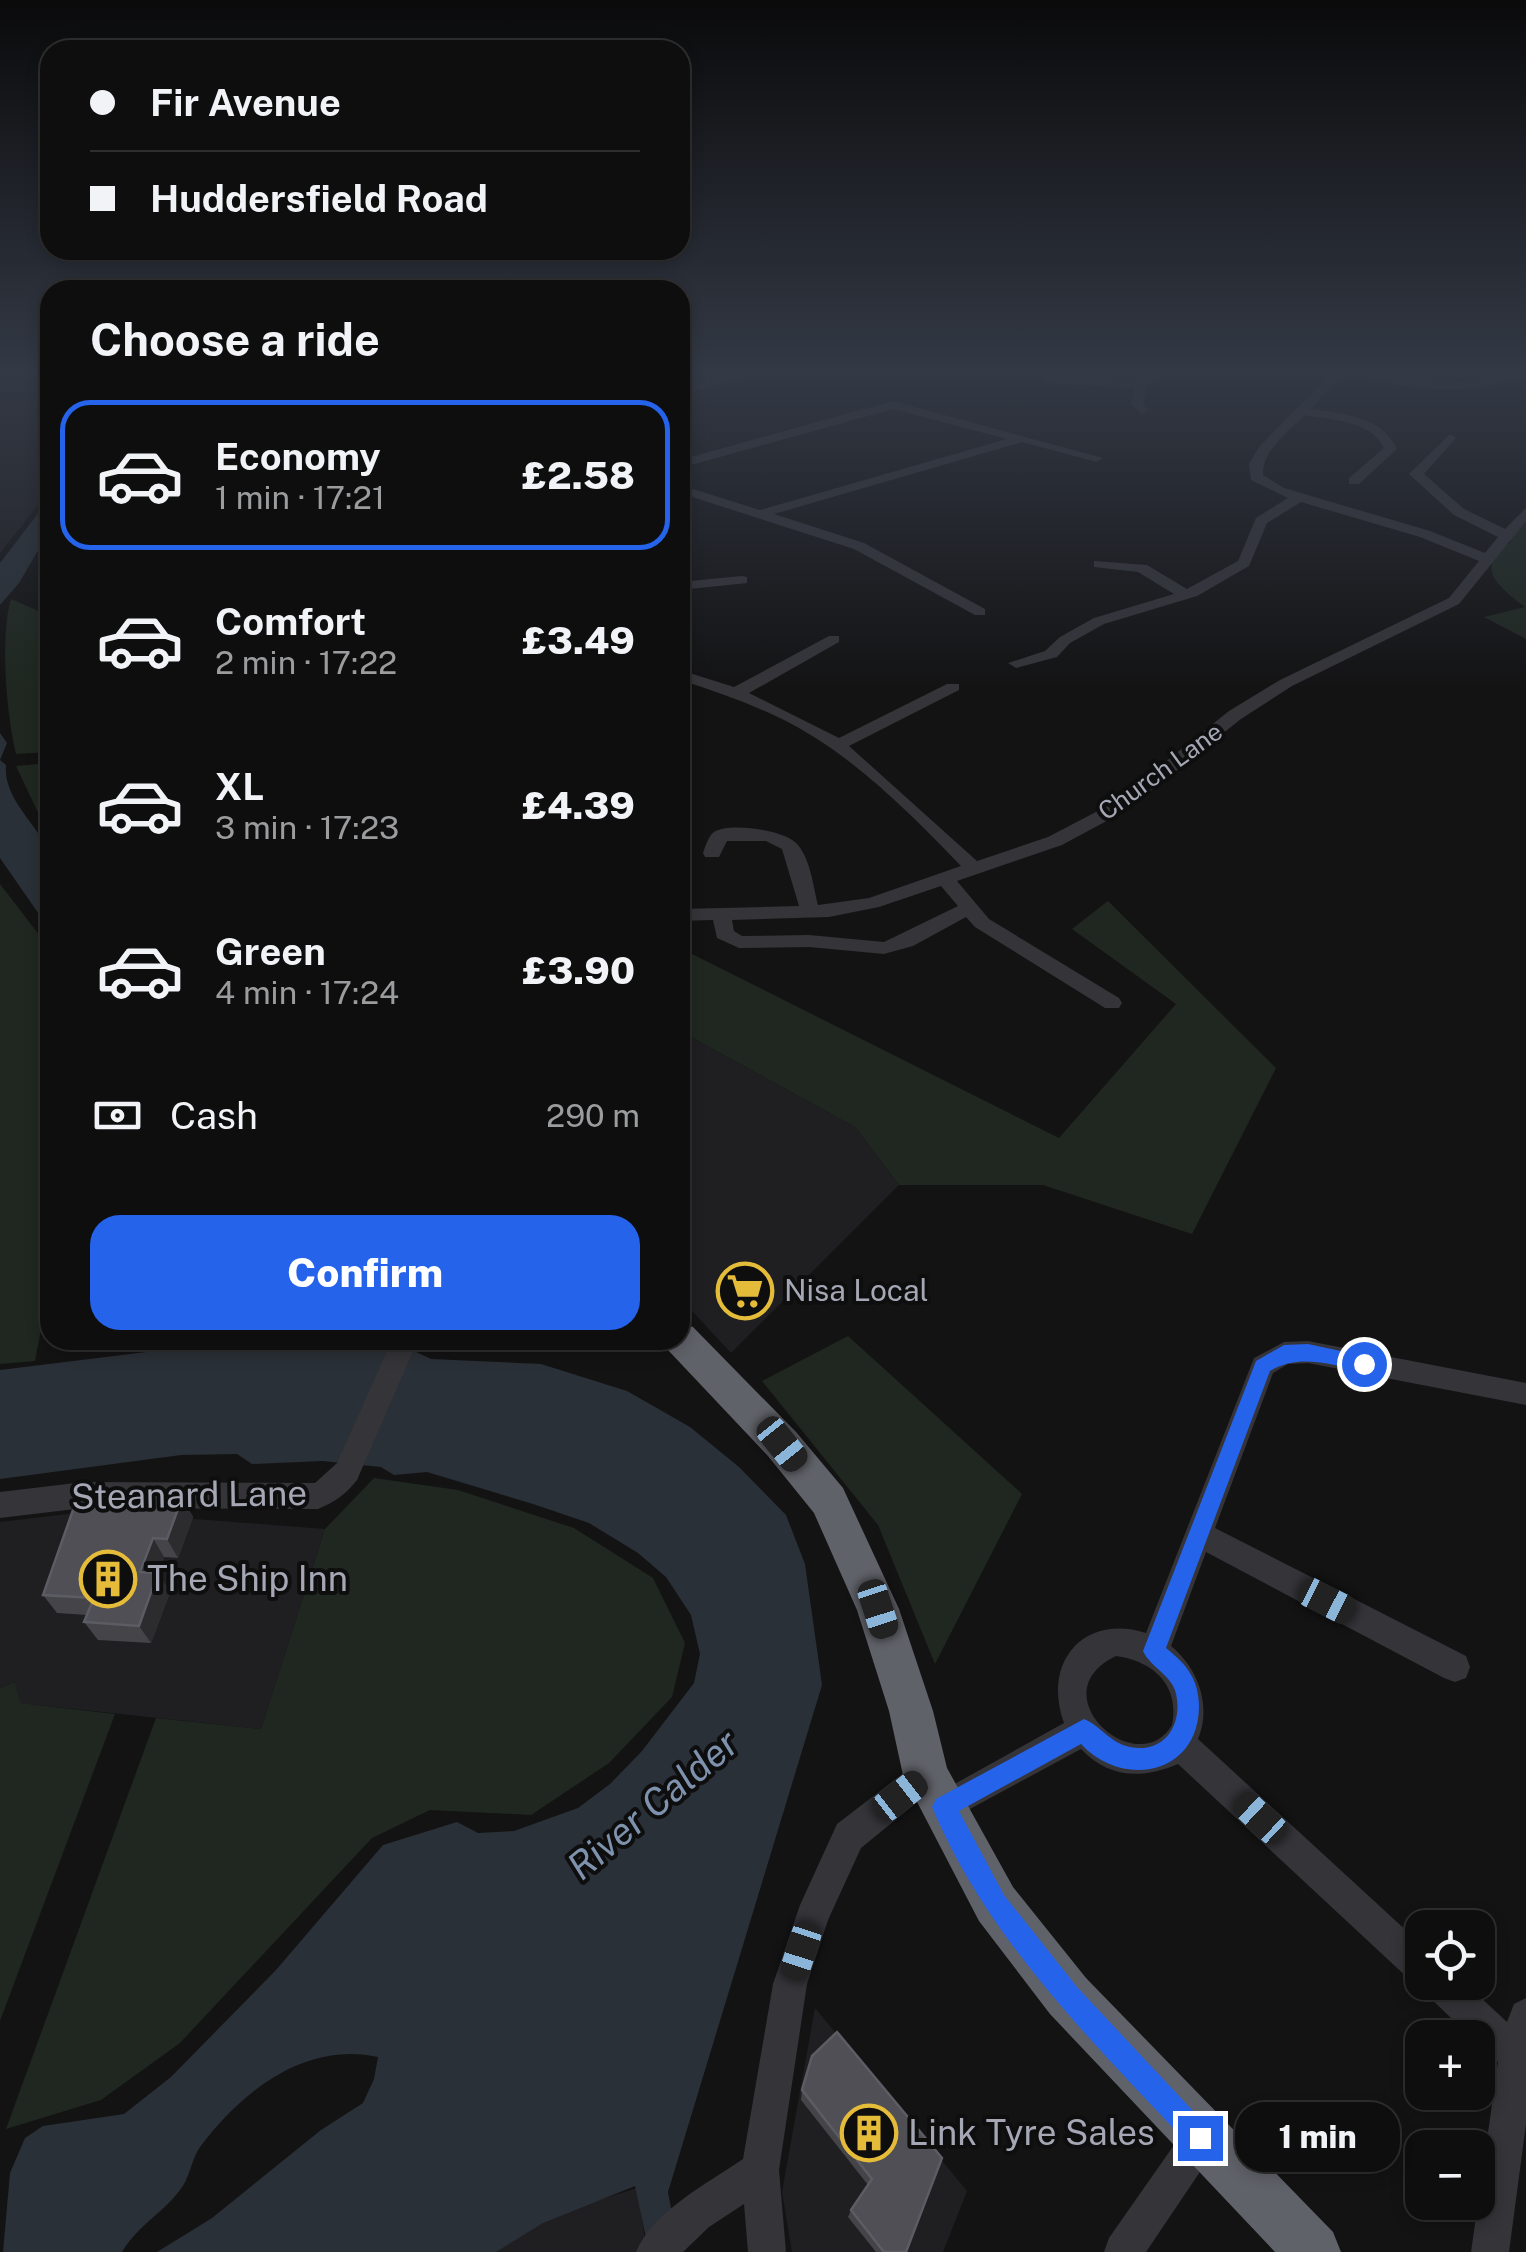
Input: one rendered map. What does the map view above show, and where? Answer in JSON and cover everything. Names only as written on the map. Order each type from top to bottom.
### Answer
[{"type":"highway","points":[[690,1348],[782,1444],[829,1501],[878,1609],[935,1791],[1008,1920],[1068,1996],[1313,2252]]},
{"type":"street","points":[[758,515],[883,479]]},
{"type":"street","points":[[1261,479],[1279,491],[1425,534],[1485,558]]},
{"type":"street","points":[[1412,479],[1458,512],[1504,535]]},
{"type":"street","points":[[690,492],[860,546],[972,609]]},
{"type":"street","points":[[1016,664],[1051,654],[1065,640],[1099,620],[1186,595],[1244,564],[1260,520],[1301,496]]},
{"type":"street","name":"Church Lane","points":[[690,915],[810,912],[872,903],[1055,841],[1120,806],[1235,716],[1286,683],[1454,601],[1526,512]]},
{"type":"street","points":[[1099,564],[1142,568],[1186,595]]},
{"type":"street","points":[[690,585],[742,580]]},
{"type":"street","points":[[736,693],[834,638]]},
{"type":"street","points":[[690,677],[736,693],[838,744],[975,870]]},
{"type":"street","points":[[838,744],[953,687]]},
{"type":"street","points":[[712,853],[720,836],[750,834],[782,840],[798,854],[810,912]]},
{"type":"street","points":[[946,880],[982,922],[1112,1004]]},
{"type":"street","points":[[722,914],[724,934],[734,941],[809,941],[884,948],[946,916],[969,909]]},
{"type":"street","name":"Steanard Lane","points":[[0,1505],[84,1495],[318,1496],[335,1486],[347,1471],[401,1350]]},
{"type":"street","points":[[1154,1651],[1263,1366],[1284,1353],[1308,1352],[1526,1394]]},
{"type":"street","points":[[1199,1534],[1455,1667]]},
{"type":"street","points":[[1134,1643],[1154,1651],[1180,1677],[1188,1694],[1187,1728],[1179,1743],[1166,1754],[1132,1760],[1097,1744],[1084,1730],[1073,1711],[1070,1691],[1073,1672],[1082,1657],[1096,1646],[1134,1643]]},
{"type":"street","points":[[767,2252],[760,2170],[790,1984],[812,1917],[849,1836],[935,1791],[1084,1730]]},
{"type":"street","points":[[1179,1743],[1405,1952]]},
{"type":"street","points":[[1457,2000],[1516,2055]]},
{"type":"street","points":[[1490,2252],[1516,2055],[1526,2016]]},
{"type":"street","points":[[1124,2252],[1200,2138]]},
{"type":"street","points":[[655,2252],[696,2214],[760,2170]]},
{"type":"shaded area","points":[[0,479],[40,479],[40,503],[0,553]]},
{"type":"shaded area","points":[[1526,519],[1526,639],[1484,617],[1525,607],[1499,585],[1492,569],[1499,551],[1511,542],[1509,538]]},
{"type":"shaded area","points":[[11,599],[40,612],[40,753],[16,754],[6,675]]},
{"type":"shaded area","points":[[40,764],[40,817],[16,766]]},
{"type":"shaded area","points":[[0,884],[40,936],[40,1335],[35,1361],[0,1364]]},
{"type":"shaded area","points":[[1108,901],[1276,1068],[1192,1234],[1043,1185],[899,1185],[855,1127],[690,1036],[690,953],[1059,1138],[1176,1004],[1072,929]]},
{"type":"shaded area","points":[[690,1036],[855,1127],[899,1185],[731,1353],[690,1309]]},
{"type":"shaded area","points":[[848,1336],[1022,1494],[935,1664],[878,1525],[762,1381]]},
{"type":"shaded area","points":[[374,1478],[458,1490],[574,1528],[653,1578],[685,1643],[672,1697],[609,1763],[531,1815],[430,1810],[372,1838],[180,2043],[101,2100],[6,2129],[156,1718],[261,1729],[325,1529]]},
{"type":"shaded area","points":[[92,1511],[325,1529],[261,1729],[19,1703],[15,1682],[0,1688],[0,1522]]},
{"type":"shaded area","points":[[15,1682],[20,1703],[115,1714],[0,2021],[0,1688]]},
{"type":"shaded area","points":[[815,2008],[967,2191],[943,2252],[792,2252],[782,2192]]},
{"type":"shaded area","points":[[637,2188],[647,2252],[433,2252]]},
{"type":"water","points":[[40,511],[40,547],[19,583],[0,605],[0,563]]},
{"type":"water","points":[[0,733],[7,743],[0,760]]},
{"type":"water","points":[[0,760],[6,765],[9,788],[40,837],[40,916],[0,858]]},
{"type":"water","name":"River Calder","points":[[163,1350],[412,1350],[431,1359],[541,1364],[627,1391],[690,1427],[739,1467],[786,1515],[805,1564],[822,1685],[668,2192],[679,2252],[649,2252],[635,2186],[543,2223],[496,2252],[157,2252],[212,2218],[321,2130],[363,2103],[374,2079],[378,2057],[351,2054],[300,2064],[277,2075],[235,2107],[200,2147],[180,2190],[122,2252],[3,2252],[10,2173],[25,2138],[43,2126],[124,2114],[171,2077],[276,1970],[383,1845],[457,1822],[478,1833],[514,1831],[578,1808],[610,1784],[642,1751],[694,1683],[700,1654],[691,1615],[666,1577],[638,1553],[589,1523],[427,1472],[394,1475],[381,1467],[323,1461],[252,1464],[237,1454],[181,1455],[0,1479],[0,1370]]},
{"type":"building","name":"The Ship Inn","points":[[79,1493],[182,1498],[167,1539],[153,1538],[140,1572],[158,1573],[139,1626],[84,1622],[94,1598],[43,1595]]},
{"type":"building","name":"Link Tyre Sales","points":[[837,2032],[942,2158],[906,2252],[884,2252],[851,2210],[872,2179],[802,2090],[812,2056]]},
{"type":"place","name":"Nisa Local","points":[[745,1291]]},
{"type":"place","name":"The Ship Inn","points":[[108,1579]]},
{"type":"place","name":"Link Tyre Sales","points":[[869,2133]]},
{"type":"route","points":[[1200,2138],[1068,1996],[996,1904],[944,1807],[1084,1730],[1097,1744],[1132,1760],[1150,1760],[1179,1743],[1190,1712],[1188,1694],[1180,1677],[1154,1651],[1263,1366],[1284,1353],[1308,1352],[1364,1364]]}]
